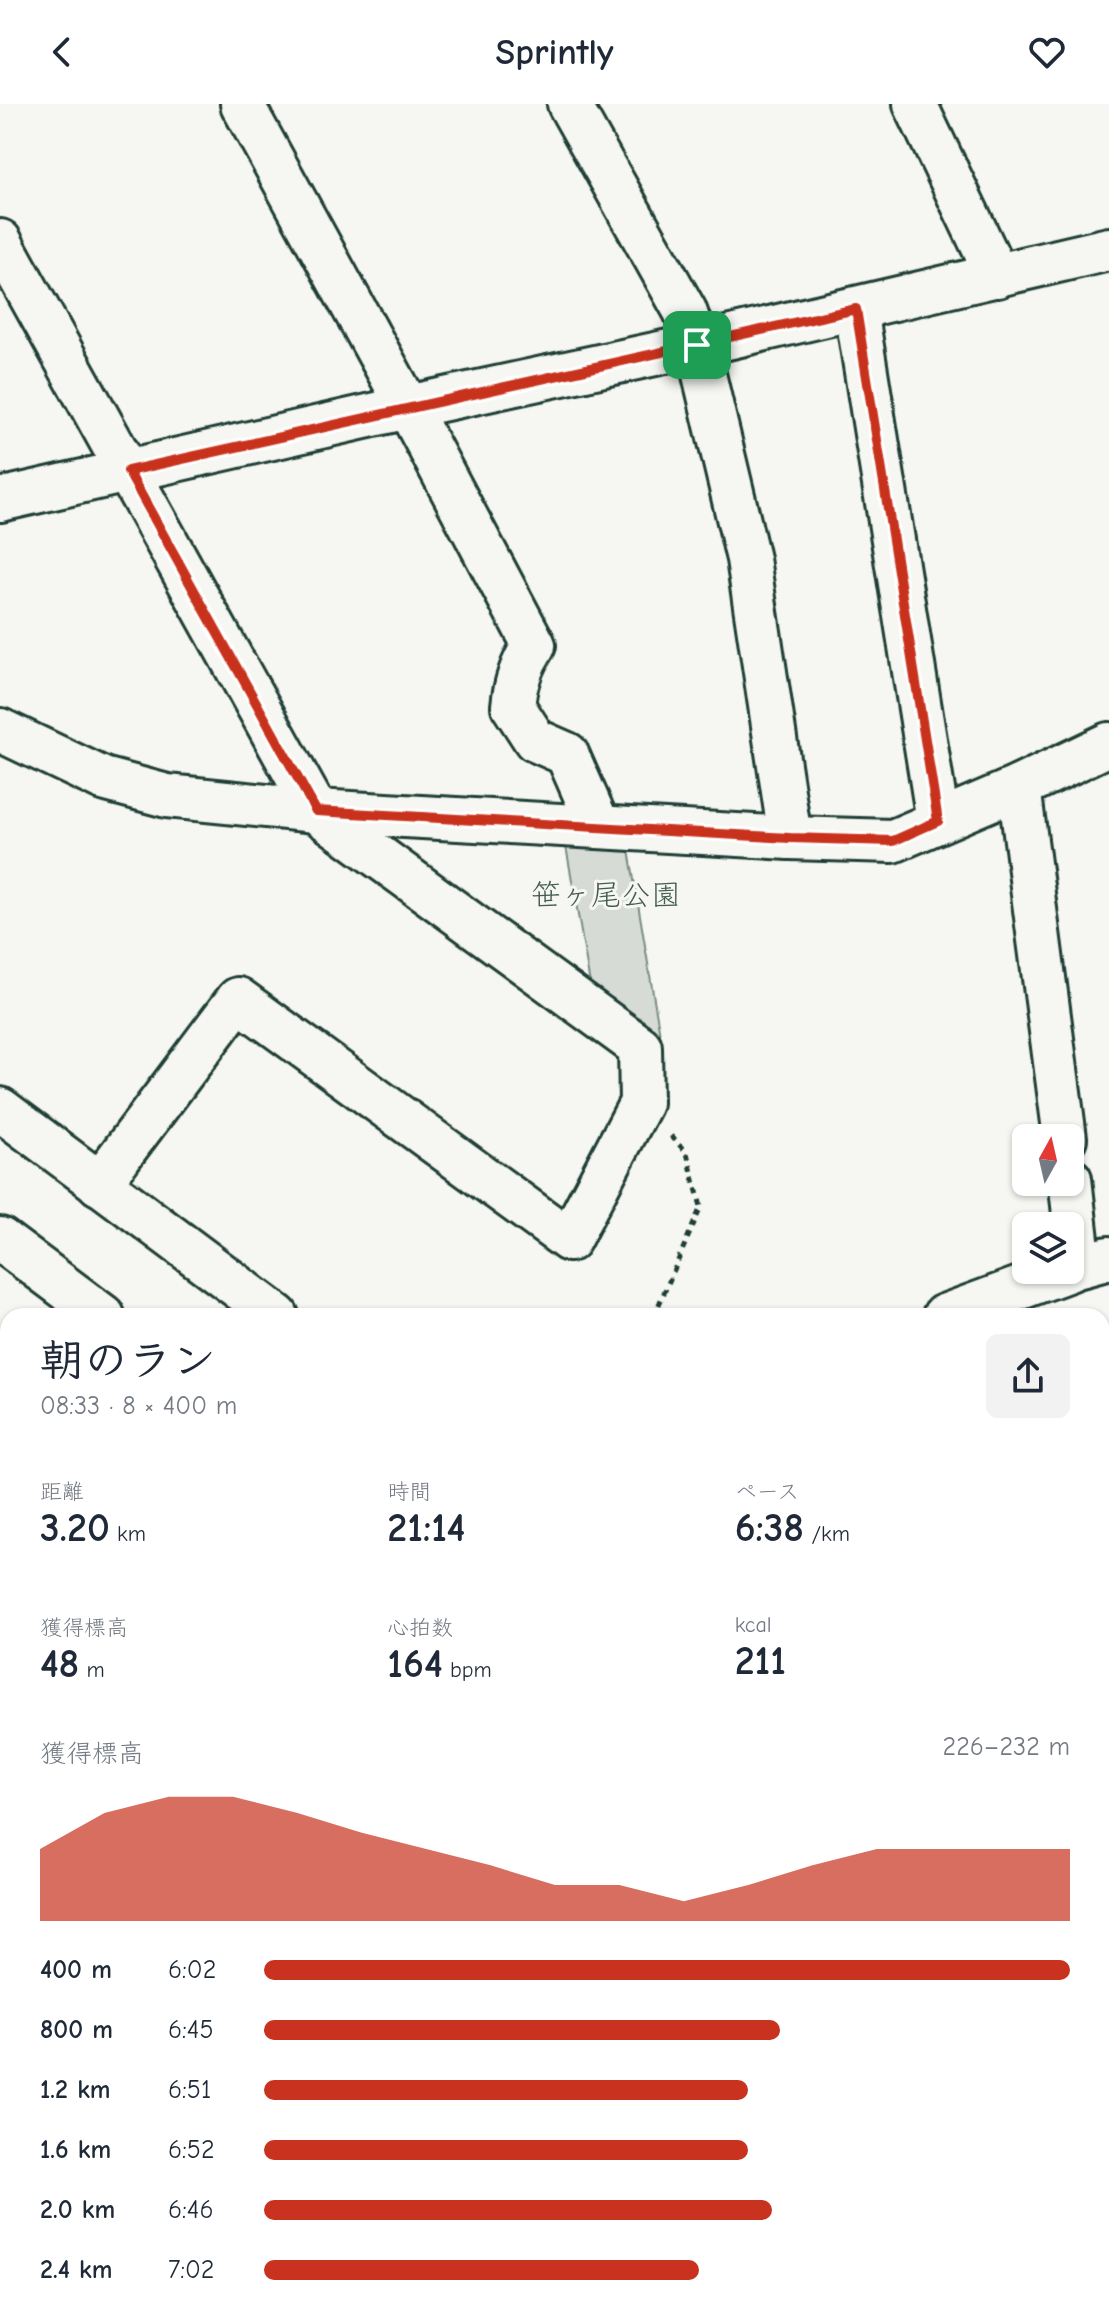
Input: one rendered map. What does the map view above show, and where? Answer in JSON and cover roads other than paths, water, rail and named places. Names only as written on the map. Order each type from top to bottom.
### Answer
[{"type":"street","points":[[242,104],[534,645],[519,673],[513,706],[535,740],[567,754],[599,827]]},
{"type":"street","points":[[569,104],[685,311],[697,345],[748,559],[790,838]]},
{"type":"street","points":[[915,104],[997,276]]},
{"type":"street","points":[[0,241],[316,811],[640,1047],[641,1103],[569,1240],[238,999],[99,1184]]},
{"type":"street","points":[[0,500],[697,345],[1109,249]]},
{"type":"street","points":[[856,309],[938,821]]},
{"type":"street","points":[[0,730],[103,779],[167,796],[316,811],[893,841],[1109,744]]},
{"type":"street","points":[[1019,787],[1063,1124]]},
{"type":"street","points":[[0,1109],[261,1308]]},
{"type":"street","points":[[0,1239],[92,1308]]},
{"type":"street","points":[[966,1308],[1032,1284]]},
{"type":"park label","name":"笹ヶ尾公園","points":[[606,895]]}]
